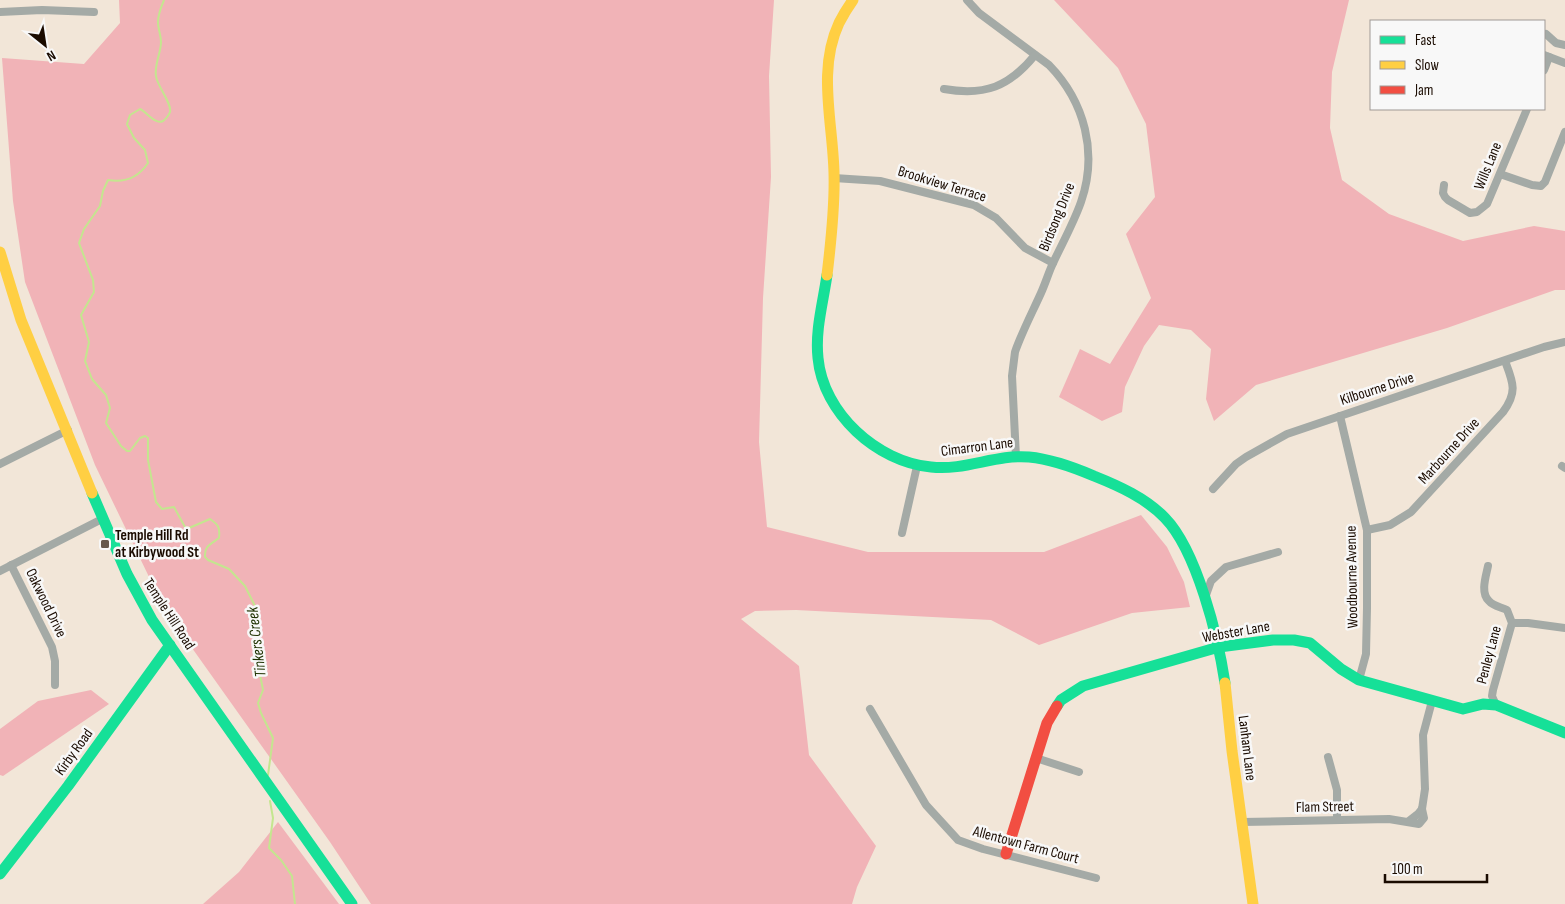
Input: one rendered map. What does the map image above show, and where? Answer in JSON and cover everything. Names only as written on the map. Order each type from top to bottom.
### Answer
[{"type":"street","name":"Cimarron Lane","points":[[853,0],[838,25],[829,51],[826,74],[834,178],[832,227],[818,336],[819,368],[838,409],[859,436],[889,456],[917,466],[958,467],[1016,457],[1034,458],[1059,463],[1136,495],[1159,511],[1167,520],[1193,567],[1204,595]]},
{"type":"street","name":"Birdsong Drive","points":[[967,0],[979,13],[1049,65],[1067,86],[1083,119],[1088,147],[1089,171],[1085,190],[1018,343],[1013,360],[1012,384],[1016,457]]},
{"type":"street","points":[[0,12],[27,10],[94,12]]},
{"type":"street","points":[[1546,34],[1556,43],[1565,45]]},
{"type":"street","points":[[944,90],[970,92],[998,86],[1016,76],[1036,55]]},
{"type":"street","points":[[1546,56],[1565,63]]},
{"type":"street","name":"Wills Lane","points":[[1444,185],[1443,193],[1448,200],[1466,212],[1474,212],[1487,204],[1527,110]]},
{"type":"street","points":[[1500,174],[1532,186],[1541,186],[1548,177],[1565,132]]},
{"type":"street","name":"Brookview Terrace","points":[[834,178],[880,181],[974,205],[996,218],[1025,248],[1053,263]]},
{"type":"street","name":"Temple Hill Road","points":[[0,252],[19,313],[68,430],[102,519],[137,595],[352,904]]},
{"type":"street","name":"Kilbourne Drive","points":[[1213,489],[1236,464],[1258,449],[1292,432],[1551,345],[1565,342]]},
{"type":"street","name":"Marbourne Drive","points":[[1367,530],[1390,525],[1411,512],[1503,412],[1511,399],[1514,388],[1505,361]]},
{"type":"street","name":"Woodbourne Avenue","points":[[1340,416],[1367,530],[1368,608],[1366,654],[1359,680]]},
{"type":"street","points":[[0,464],[68,430]]},
{"type":"street","points":[[902,534],[917,466]]},
{"type":"street","points":[[0,571],[102,519]]},
{"type":"street","points":[[1204,595],[1211,581],[1226,567],[1278,552]]},
{"type":"street","name":"Oakwood Drive","points":[[11,565],[52,647],[55,661],[55,685]]},
{"type":"street","name":"Penley Lane","points":[[1488,566],[1484,583],[1485,596],[1489,602],[1507,610],[1512,623],[1492,690],[1492,696],[1496,705]]},
{"type":"street","name":"Lanham Lane","points":[[1204,595],[1219,647],[1253,904]]},
{"type":"street","points":[[1512,623],[1528,623],[1565,628]]},
{"type":"street","name":"Webster Lane","points":[[1006,854],[1047,724],[1061,700],[1083,686],[1219,647],[1273,640],[1303,641],[1316,647],[1341,669],[1359,680],[1463,709],[1483,704],[1496,705],[1565,733]]},
{"type":"street","name":"Kirby Road","points":[[0,874],[68,786],[170,645]]},
{"type":"street","name":"Flam Street","points":[[1242,822],[1389,819],[1408,821],[1422,809],[1425,789],[1423,735],[1432,701]]},
{"type":"street","name":"Allentown Farm Court","points":[[870,708],[926,805],[958,840],[983,849],[1096,878]]},
{"type":"street","points":[[1328,757],[1337,790],[1337,820]]},
{"type":"street","points":[[1036,758],[1079,772]]},
{"type":"shaded area","points":[[119,0],[774,0],[769,76],[771,177],[763,298],[759,442],[767,527],[868,552],[1044,552],[1141,515],[1167,547],[1184,582],[1190,607],[1132,613],[1039,645],[991,620],[796,610],[755,611],[741,619],[799,666],[809,755],[876,846],[857,887],[852,904],[371,904],[330,842],[165,610],[95,465],[25,282],[13,201],[2,58],[84,64],[120,23]]},
{"type":"shaded area","points":[[1054,0],[1349,0],[1332,72],[1330,128],[1342,180],[1389,214],[1463,241],[1534,226],[1565,231],[1565,290],[1555,290],[1447,328],[1256,385],[1214,421],[1206,399],[1211,349],[1191,330],[1159,325],[1144,346],[1125,387],[1122,412],[1102,421],[1059,397],[1080,349],[1110,364],[1151,298],[1126,234],[1155,197],[1146,124],[1118,68]]},
{"type":"shaded area","points":[[91,690],[109,704],[3,776],[0,775],[0,729],[38,701]]},
{"type":"shaded area","points":[[278,822],[339,904],[203,904],[239,872]]},
{"type":"waterway","name":"Tinkers Creek","points":[[164,0],[158,19],[161,42],[156,72],[157,80],[169,104],[170,112],[165,120],[160,122],[154,120],[140,109],[130,115],[127,124],[134,138],[145,150],[148,163],[131,178],[120,181],[108,180],[103,191],[100,206],[84,229],[79,243],[93,280],[94,292],[81,315],[89,342],[85,361],[92,379],[106,395],[110,408],[106,423],[121,446],[130,451],[140,438],[145,436],[148,438],[148,460],[156,502],[162,509],[174,507],[185,527],[189,528],[210,519],[217,525],[219,538],[207,548],[205,557],[229,569],[245,586],[256,608],[255,649],[263,690],[258,703],[273,738],[268,775]]},
{"type":"waterway","name":"Tinkers Creek","points":[[270,801],[273,818],[269,848],[281,860],[292,876],[295,904]]},
{"type":"traffic: fast","points":[[827,275],[818,327],[818,358],[822,378],[830,398],[856,431],[873,445],[891,456],[931,467],[956,467],[1017,457],[1037,458],[1054,462],[1113,484],[1149,504],[1165,518],[1187,551],[1211,619],[1225,683]]},
{"type":"traffic: fast","points":[[92,493],[127,574],[152,620],[352,904]]},
{"type":"traffic: fast","points":[[1057,706],[1061,700],[1083,686],[1219,647],[1273,640],[1294,640],[1310,643],[1341,669],[1359,680],[1463,709],[1483,704],[1496,705],[1565,733]]},
{"type":"traffic: fast","points":[[0,874],[68,786],[170,645]]},
{"type":"traffic: slow","points":[[827,275],[834,186],[827,78],[832,41],[839,23],[853,0]]},
{"type":"traffic: slow","points":[[0,252],[21,320],[92,493]]},
{"type":"traffic: slow","points":[[1225,683],[1232,751],[1253,904]]},
{"type":"traffic: jam","points":[[1006,854],[1047,723],[1057,706]]},
{"type":"place","name":"Temple Hill Rd at Kirbywood St","points":[[105,544]]}]
